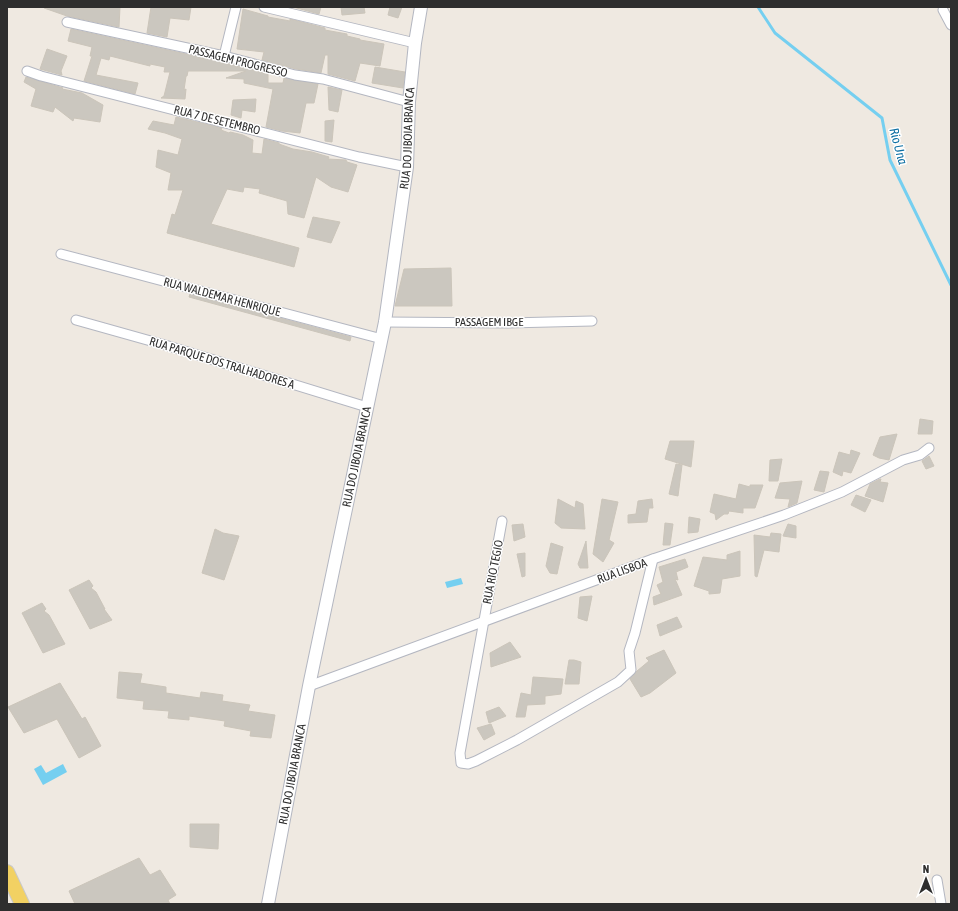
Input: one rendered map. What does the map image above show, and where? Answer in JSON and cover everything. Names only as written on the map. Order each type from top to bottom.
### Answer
[{"type":"main road","name":"RUA DO JIBOIA BRANCA","points":[[268,904],[310,686],[385,322],[407,168],[409,102],[415,43],[421,7]]},
{"type":"main road","points":[[7,872],[22,904]]},
{"type":"street","points":[[224,56],[236,7]]},
{"type":"street","points":[[264,7],[283,9],[415,43]]},
{"type":"street","points":[[943,8],[951,24]]},
{"type":"street","name":"PASSAGEM PROGRESSO","points":[[67,22],[224,56],[295,75],[323,80],[409,102]]},
{"type":"street","name":"RUA 7 DE SETEMBRO","points":[[28,70],[41,76],[407,168]]},
{"type":"street","name":"RUA WALDEMAR HENRIQUE","points":[[61,254],[382,339]]},
{"type":"street","name":"RUA PARQUE DOS TRALHADORES A","points":[[76,320],[165,345],[367,407]]},
{"type":"street","name":"PASSAGEM IBGE","points":[[385,322],[508,323],[592,321]]},
{"type":"street","name":"RUA LISBOA","points":[[310,686],[653,559],[784,516],[842,492],[903,460],[920,455],[929,448]]},
{"type":"street","name":"RUA RIO TEGIO","points":[[502,521],[460,753],[461,763],[465,764],[476,761],[517,740],[618,682],[631,670],[629,651],[635,633],[653,559]]},
{"type":"street","points":[[937,880],[941,904]]},
{"type":"water","points":[[461,578],[463,584],[447,588],[445,582]]},
{"type":"water","points":[[63,764],[67,772],[43,785],[34,769],[41,765],[46,773]]},
{"type":"building","points":[[120,7],[119,27],[67,16],[44,8]]},
{"type":"building","points":[[151,7],[191,7],[189,20],[170,18],[167,37],[147,33]]},
{"type":"building","points":[[293,7],[321,7],[319,14]]},
{"type":"building","points":[[341,7],[364,7],[365,13],[342,15]]},
{"type":"building","points":[[390,7],[402,7],[398,18],[388,15]]},
{"type":"building","points":[[243,9],[268,17],[290,21],[290,19],[325,28],[325,30],[347,34],[347,36],[360,40],[384,44],[380,66],[360,63],[355,81],[328,74],[328,55],[325,55],[321,73],[296,69],[262,60],[264,52],[237,49]]},
{"type":"building","points":[[71,29],[223,62],[268,74],[268,83],[283,83],[284,78],[318,84],[314,103],[306,103],[300,133],[266,127],[273,89],[244,83],[244,79],[226,78],[246,71],[188,71],[184,90],[186,89],[185,99],[161,98],[164,96],[170,72],[164,72],[165,67],[150,64],[150,66],[110,56],[109,60],[101,58],[96,75],[138,83],[135,94],[84,81],[92,56],[90,56],[92,47],[68,41]]},
{"type":"building","points":[[47,49],[67,56],[61,71],[62,75],[40,69]]},
{"type":"building","points":[[375,67],[405,72],[403,88],[372,83]]},
{"type":"building","points":[[26,77],[63,88],[62,89],[82,93],[103,105],[100,122],[74,118],[73,121],[55,107],[53,112],[31,106],[36,89],[24,82]]},
{"type":"building","points":[[328,87],[342,90],[338,112],[329,110]]},
{"type":"building","points":[[256,99],[255,112],[242,110],[241,118],[231,115],[233,100]]},
{"type":"building","points":[[176,117],[222,128],[221,130],[229,133],[243,135],[253,140],[252,153],[262,154],[264,139],[293,149],[329,157],[328,159],[346,160],[347,162],[357,165],[348,192],[331,187],[316,177],[304,218],[288,214],[287,201],[259,193],[260,189],[244,187],[243,192],[227,189],[211,224],[299,248],[294,267],[167,233],[172,214],[175,215],[183,190],[168,190],[171,173],[156,167],[158,150],[178,155],[182,139],[148,129],[153,121],[174,125]]},
{"type":"building","points":[[334,120],[332,142],[325,141],[325,121]]},
{"type":"building","points":[[313,217],[340,222],[331,243],[307,237]]},
{"type":"building","points":[[451,268],[452,306],[395,306],[404,269]]},
{"type":"building","points":[[190,294],[351,337],[350,341],[189,297]]},
{"type":"building","points":[[920,419],[933,421],[932,434],[918,434]]},
{"type":"building","points":[[897,434],[889,460],[873,455],[880,437]]},
{"type":"building","points":[[670,441],[694,441],[691,467],[665,459]]},
{"type":"building","points":[[851,450],[860,453],[851,473],[843,471],[842,476],[833,472],[839,452],[850,455]]},
{"type":"building","points":[[929,456],[934,466],[926,469],[922,461]]},
{"type":"building","points":[[782,459],[778,481],[769,481],[770,460]]},
{"type":"building","points":[[676,464],[682,465],[678,496],[669,494]]},
{"type":"building","points":[[820,471],[829,472],[824,492],[814,490]]},
{"type":"building","points":[[880,479],[880,482],[888,483],[883,502],[865,496],[870,484]]},
{"type":"building","points":[[802,481],[797,503],[788,507],[790,499],[775,498],[780,483]]},
{"type":"building","points":[[739,484],[750,487],[750,485],[763,485],[755,508],[743,508],[743,513],[729,511],[728,514],[724,514],[716,520],[715,514],[710,512],[714,494],[736,499]]},
{"type":"building","points":[[856,495],[871,500],[865,512],[851,505]]},
{"type":"building","points":[[558,499],[575,508],[576,501],[583,504],[585,529],[561,528],[555,523]]},
{"type":"building","points":[[602,499],[618,502],[609,540],[614,543],[603,562],[593,554]]},
{"type":"building","points":[[652,499],[653,508],[649,508],[647,522],[628,523],[628,515],[636,514],[638,501]]},
{"type":"building","points":[[689,517],[700,519],[698,532],[688,533]]},
{"type":"building","points":[[665,523],[673,524],[670,545],[663,545]]},
{"type":"building","points":[[523,524],[525,537],[514,541],[512,525]]},
{"type":"building","points":[[788,524],[796,526],[796,538],[783,536]]},
{"type":"building","points":[[215,529],[223,533],[239,536],[224,580],[202,573]]},
{"type":"building","points":[[771,533],[781,534],[779,552],[764,550],[757,577],[755,576],[754,535],[770,537]]},
{"type":"building","points":[[586,541],[588,568],[580,568],[578,564]]},
{"type":"building","points":[[551,543],[563,547],[557,574],[550,573],[546,566]]},
{"type":"building","points":[[740,551],[740,576],[722,579],[720,593],[709,594],[709,591],[694,586],[703,557],[727,560],[727,555]]},
{"type":"building","points":[[525,553],[525,576],[522,577],[517,554]]},
{"type":"building","points":[[685,559],[688,567],[676,572],[678,580],[675,579],[682,595],[654,605],[653,597],[661,594],[657,585],[663,582],[659,567]]},
{"type":"building","points":[[89,580],[93,586],[91,588],[96,592],[104,609],[112,620],[90,629],[69,590]]},
{"type":"building","points":[[592,596],[587,621],[578,618],[580,597]]},
{"type":"building","points":[[42,603],[46,609],[44,611],[49,615],[65,644],[43,653],[22,613]]},
{"type":"building","points":[[677,617],[682,627],[660,636],[657,625]]},
{"type":"building","points":[[510,642],[521,657],[491,667],[490,653]]},
{"type":"building","points":[[664,650],[676,673],[650,693],[641,697],[630,679],[649,661],[646,658]]},
{"type":"building","points":[[569,660],[581,662],[579,684],[565,684]]},
{"type":"building","points":[[119,672],[142,674],[140,683],[166,687],[166,693],[200,698],[201,692],[223,695],[222,701],[250,705],[248,711],[275,715],[271,738],[250,736],[251,731],[224,726],[225,721],[189,716],[189,720],[168,718],[169,711],[143,709],[144,701],[117,698]]},
{"type":"building","points":[[533,677],[563,679],[561,694],[545,696],[545,704],[527,705],[525,717],[516,717],[521,693],[531,695]]},
{"type":"building","points":[[60,683],[82,719],[85,717],[101,746],[79,758],[57,719],[24,733],[8,707]]},
{"type":"building","points":[[499,707],[506,716],[489,723],[486,712]]},
{"type":"building","points":[[491,724],[495,734],[484,740],[477,728]]},
{"type":"building","points":[[190,824],[219,824],[218,849],[190,847]]},
{"type":"building","points":[[139,858],[150,875],[160,870],[176,895],[168,900],[170,904],[75,904],[69,891]]},
{"type":"waterway","name":"Rio Una","points":[[758,7],[775,33],[882,118],[890,160],[951,285]]}]
